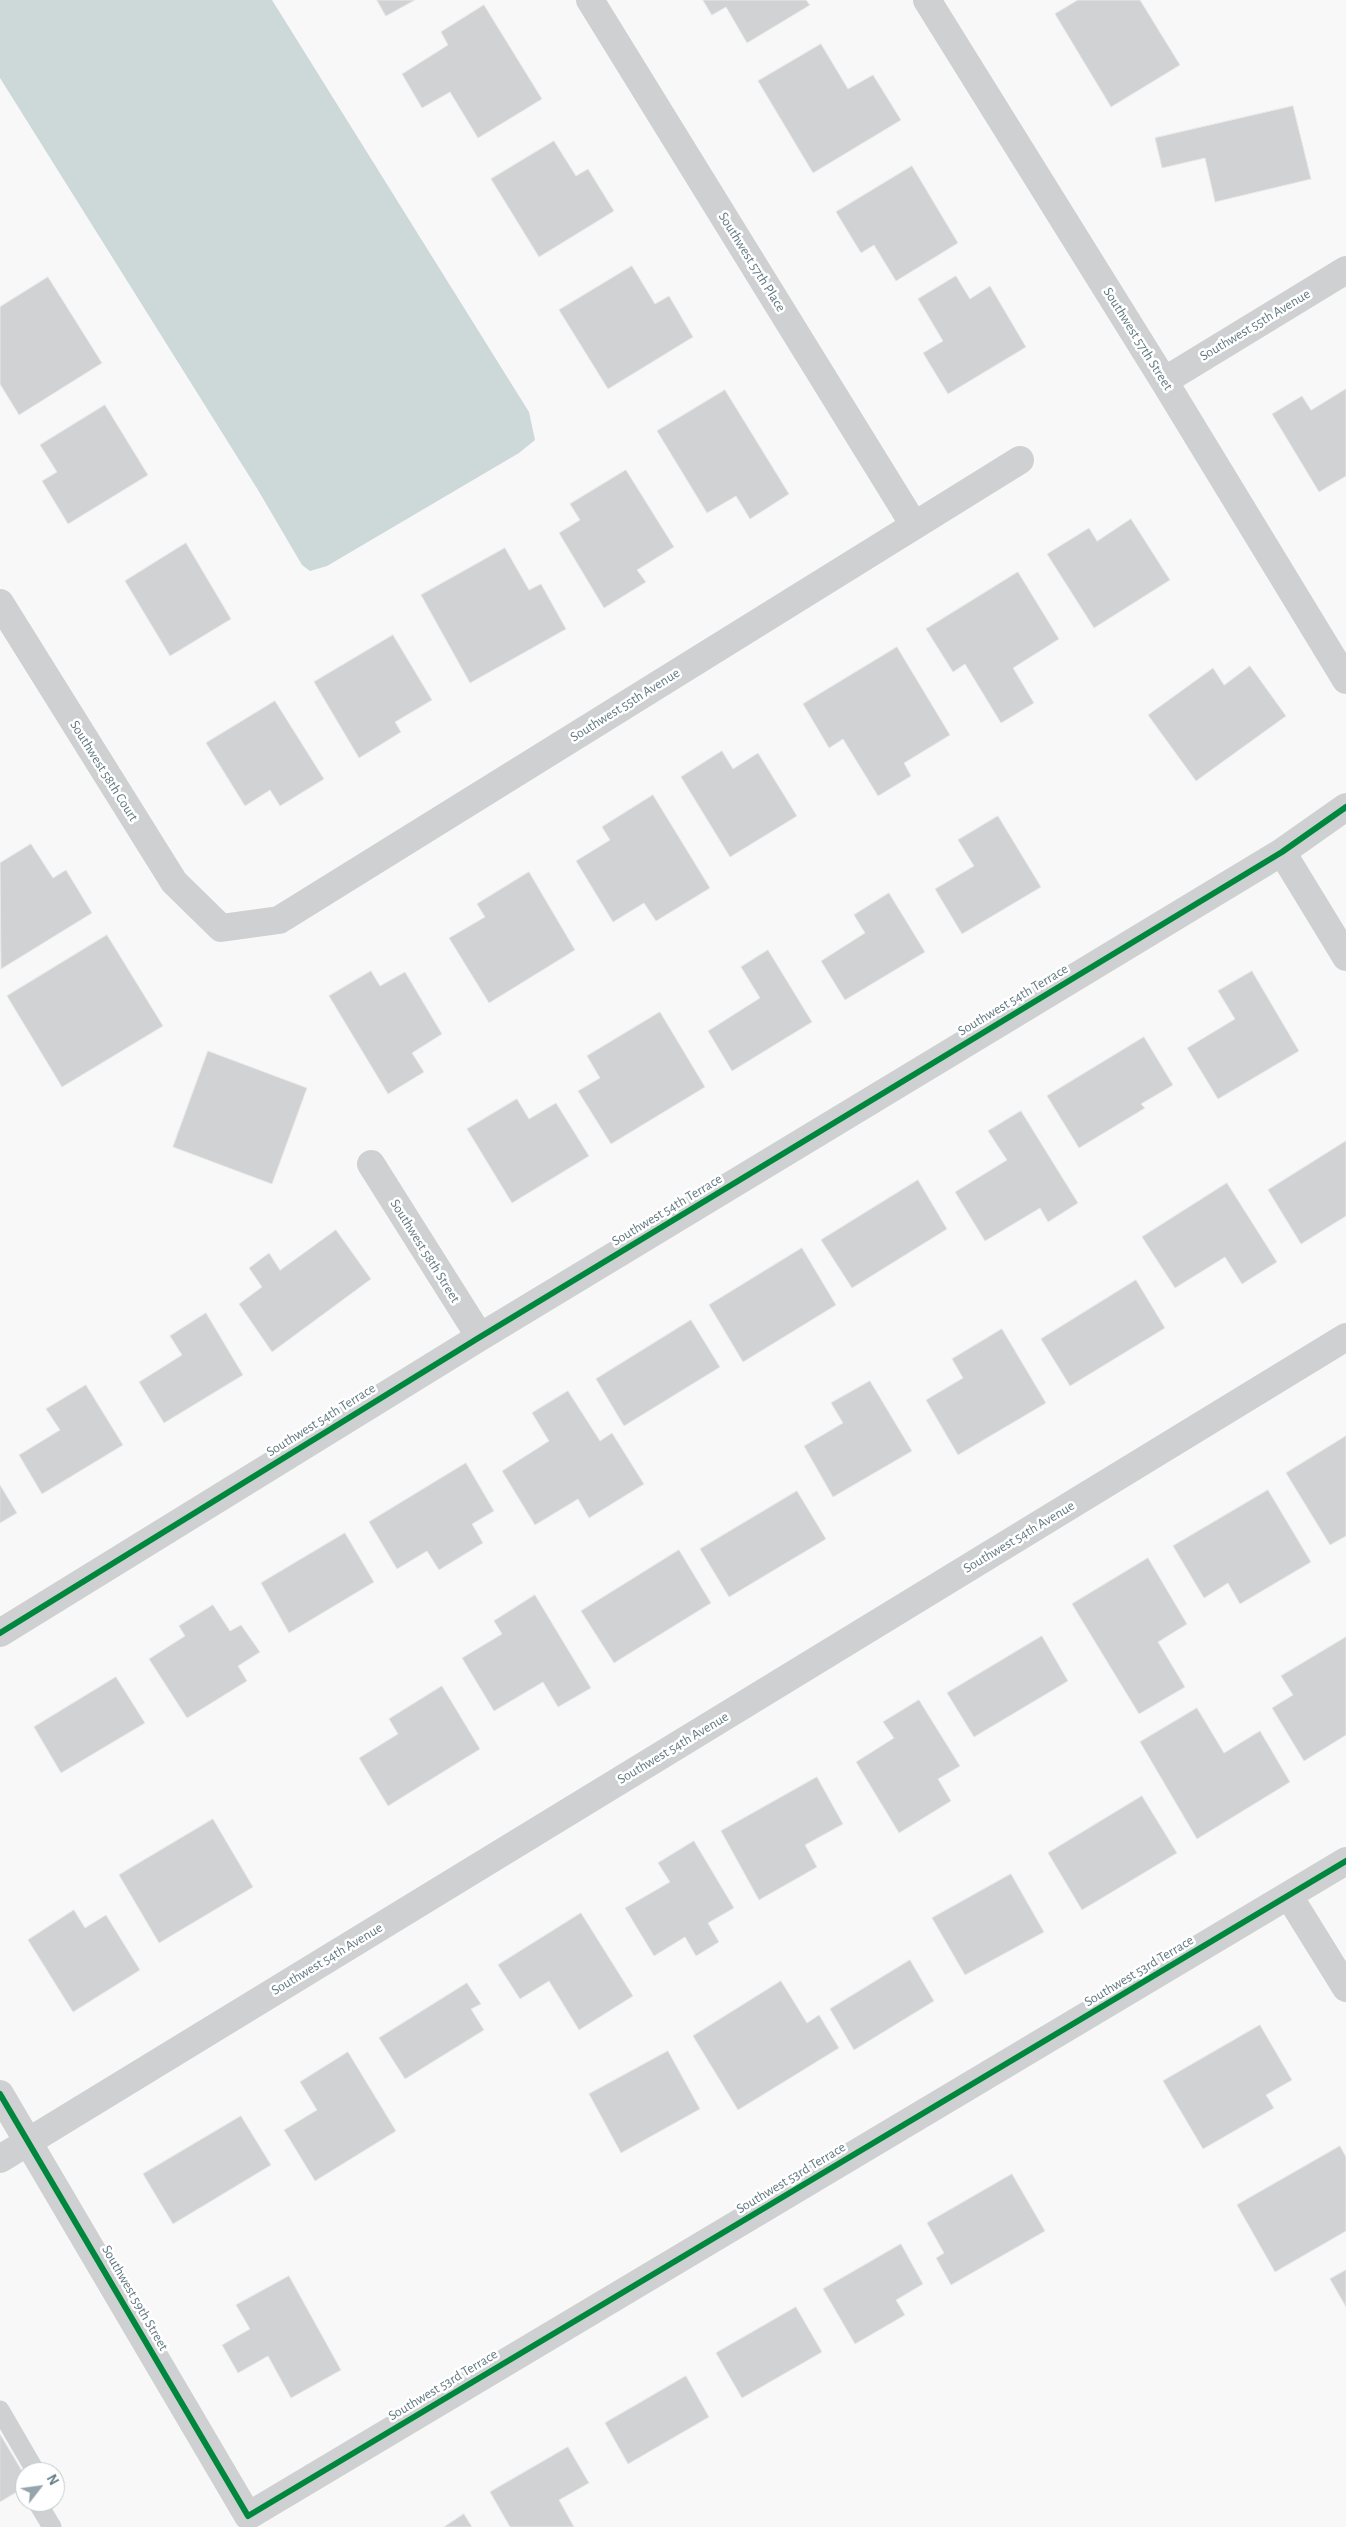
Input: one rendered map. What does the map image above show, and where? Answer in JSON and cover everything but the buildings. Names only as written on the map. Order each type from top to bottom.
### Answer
[{"type":"street","name":"Southwest 57th Place","points":[[590,0],[914,525]]},
{"type":"street","name":"Southwest 57th Street","points":[[927,0],[1164,381],[1346,680]]},
{"type":"street","name":"Southwest 55th Avenue","points":[[1164,381],[1346,270]]},
{"type":"street","name":"Southwest 55th Avenue","points":[[222,928],[279,920],[1020,460]]},
{"type":"street","name":"Southwest 58th Court","points":[[0,603],[174,882],[222,928]]},
{"type":"street","name":"Southwest 54th Terrace","points":[[0,1633],[480,1338],[1282,852],[1346,807]]},
{"type":"street","points":[[1282,852],[1346,957]]},
{"type":"street","name":"Southwest 58th Street","points":[[371,1164],[480,1338]]},
{"type":"street","name":"Southwest 54th Avenue","points":[[0,2159],[1346,1337]]},
{"type":"street","name":"Southwest 53rd Terrace","points":[[248,2516],[1346,1861]]},
{"type":"street","points":[[1289,1896],[1346,1988]]},
{"type":"street","name":"Southwest 59th Street","points":[[0,2094],[248,2516]]},
{"type":"lane","points":[[0,2410],[30,2462]]},
{"type":"lane","points":[[43,2512],[52,2527]]},
{"type":"shaded area","points":[[0,0],[272,0],[529,412],[535,440],[519,453],[327,566],[310,571],[302,565],[258,490],[0,78]]},
{"type":"cycle path","points":[[0,1633],[480,1337],[1282,852],[1346,807]]},
{"type":"cycle path","points":[[0,2094],[248,2516],[1346,1861]]}]
